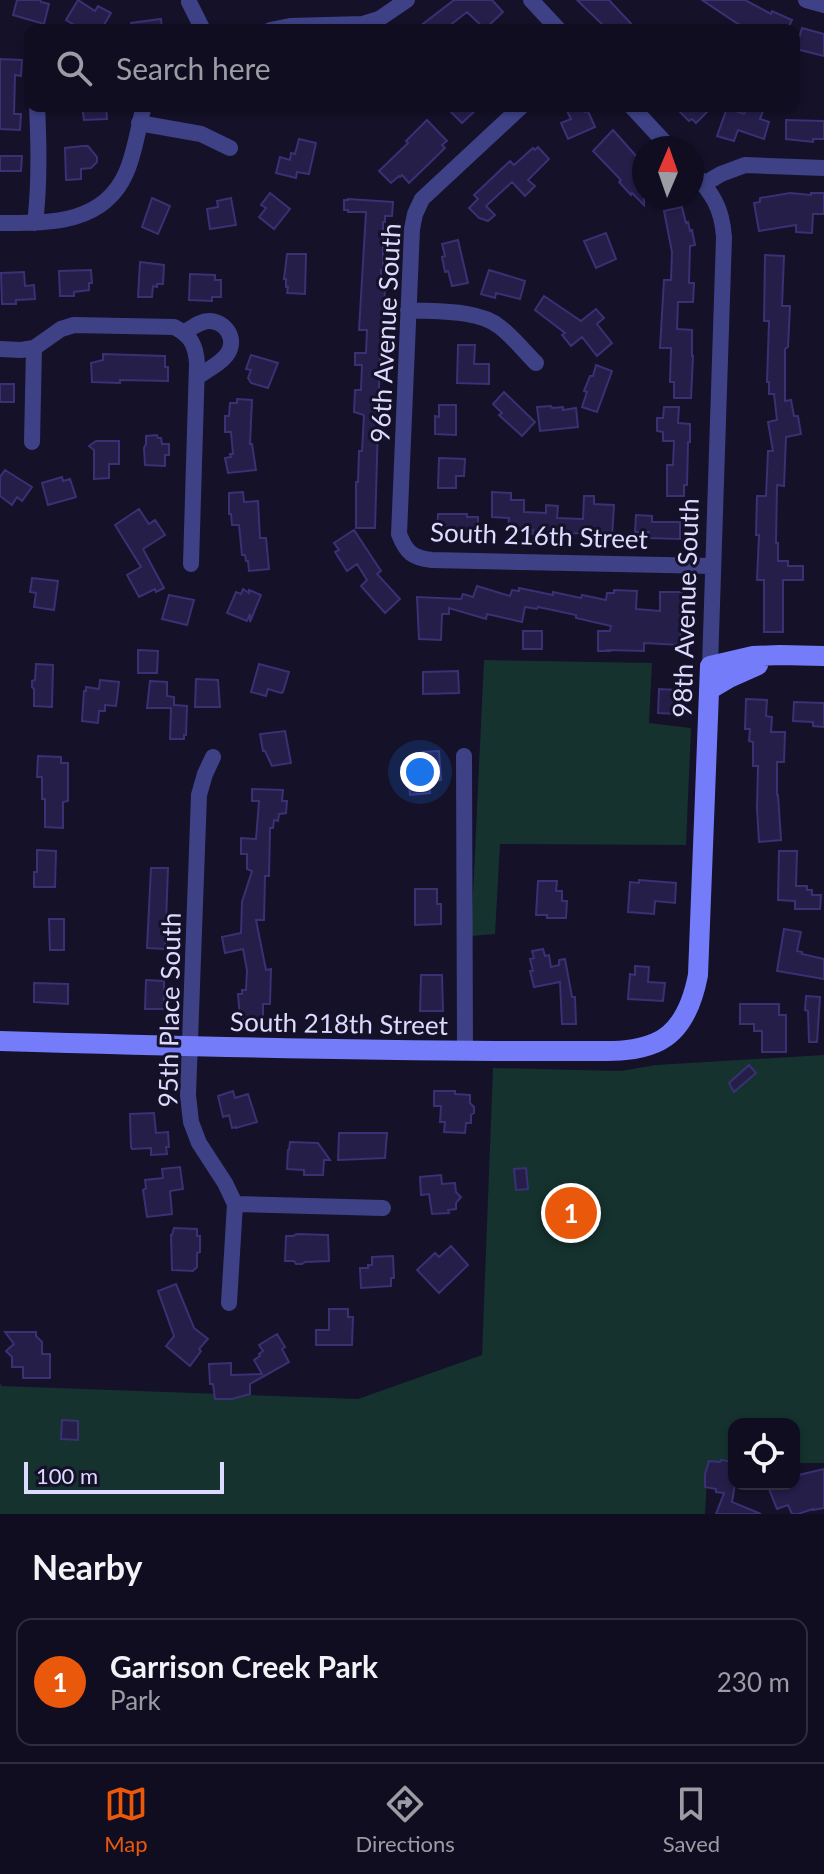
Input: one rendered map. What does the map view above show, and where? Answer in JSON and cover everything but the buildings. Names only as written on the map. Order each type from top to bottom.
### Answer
[{"type":"street","points":[[363,24],[379,19],[407,0]]},
{"type":"street","points":[[531,0],[553,24]]},
{"type":"street","points":[[806,0],[824,5]]},
{"type":"street","points":[[186,1],[199,24]]},
{"type":"street","points":[[35,223],[40,166],[37,112]]},
{"type":"street","points":[[0,223],[47,223],[71,219],[91,211],[108,198],[127,172],[142,112]]},
{"type":"street","name":"96th Avenue South","points":[[412,554],[404,547],[399,534],[415,214],[422,199],[516,112]]},
{"type":"street","points":[[637,112],[659,136]]},
{"type":"street","points":[[139,123],[201,134],[230,148]]},
{"type":"street","points":[[704,184],[745,165],[824,168]]},
{"type":"street","name":"98th Avenue South","points":[[672,1031],[695,993],[698,975],[710,666],[724,237],[723,218],[716,200],[704,184]]},
{"type":"street","points":[[408,310],[487,319],[499,325],[536,363]]},
{"type":"street","points":[[185,332],[204,321],[211,321],[226,328],[231,336],[231,346],[224,358],[197,371]]},
{"type":"street","points":[[0,349],[34,348],[61,329],[74,325],[174,327],[185,332],[195,349],[197,371],[191,564]]},
{"type":"street","points":[[32,442],[34,348]]},
{"type":"street","name":"South 216th Street","points":[[412,554],[432,560],[712,566]]},
{"type":"street","points":[[710,666],[753,656],[819,656]]},
{"type":"street","points":[[709,690],[758,664],[819,656]]},
{"type":"street","points":[[464,756],[465,1051]]},
{"type":"street","name":"95th Place South","points":[[213,757],[199,795],[188,1095],[191,1122],[199,1143],[235,1204]]},
{"type":"street","name":"South 218th Street","points":[[0,1041],[465,1051],[637,1049],[657,1043],[672,1031]]},
{"type":"street","points":[[229,1303],[235,1204],[383,1208]]},
{"type":"green space","points":[[484,660],[652,663],[649,723],[691,728],[686,845],[500,844],[495,934],[471,936]]},
{"type":"green space","points":[[824,1055],[824,1463],[800,1463],[800,1418],[728,1418],[728,1462],[708,1463],[705,1514],[0,1514],[0,1383],[2,1386],[358,1399],[482,1355],[493,1068],[621,1071],[656,1065]]},
{"type":"place","name":"Garrison Creek Park","points":[[571,1213]]}]
